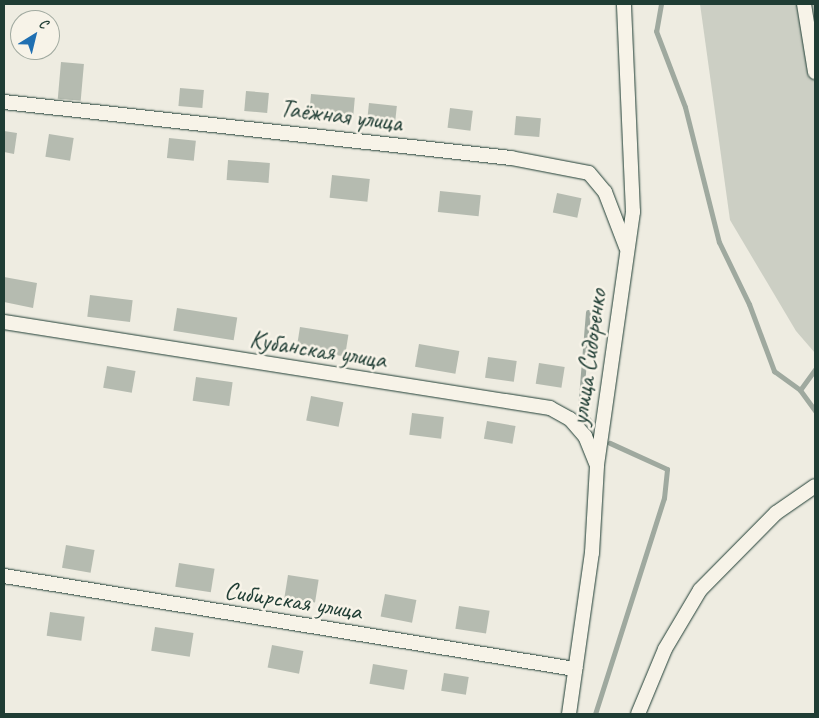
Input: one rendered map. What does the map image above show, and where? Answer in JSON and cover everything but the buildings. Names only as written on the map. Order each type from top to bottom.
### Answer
[{"type":"street","name":"улица Сидоренко","points":[[569,714],[592,553],[597,465],[626,247],[633,212],[624,4]]},
{"type":"street","points":[[804,4],[815,72]]},
{"type":"street","name":"Таёжная улица","points":[[4,102],[512,158],[588,173],[605,192],[626,247]]},
{"type":"street","name":"Кубанская улица","points":[[4,322],[550,408],[570,419],[585,436],[597,465]]},
{"type":"street","points":[[638,714],[665,649],[700,590],[757,531],[815,486]]},
{"type":"street","name":"Сибирская улица","points":[[4,576],[575,669]]},
{"type":"shaded area","points":[[700,4],[815,4],[815,353],[796,331],[730,220]]},
{"type":"waterway","points":[[661,4],[656,31],[685,107],[719,242],[749,304],[774,371],[800,390],[815,411]]},
{"type":"waterway","points":[[588,312],[580,409],[591,422]]},
{"type":"waterway","points":[[800,390],[815,369]]},
{"type":"waterway","points":[[595,714],[664,498],[667,469],[610,443]]}]
